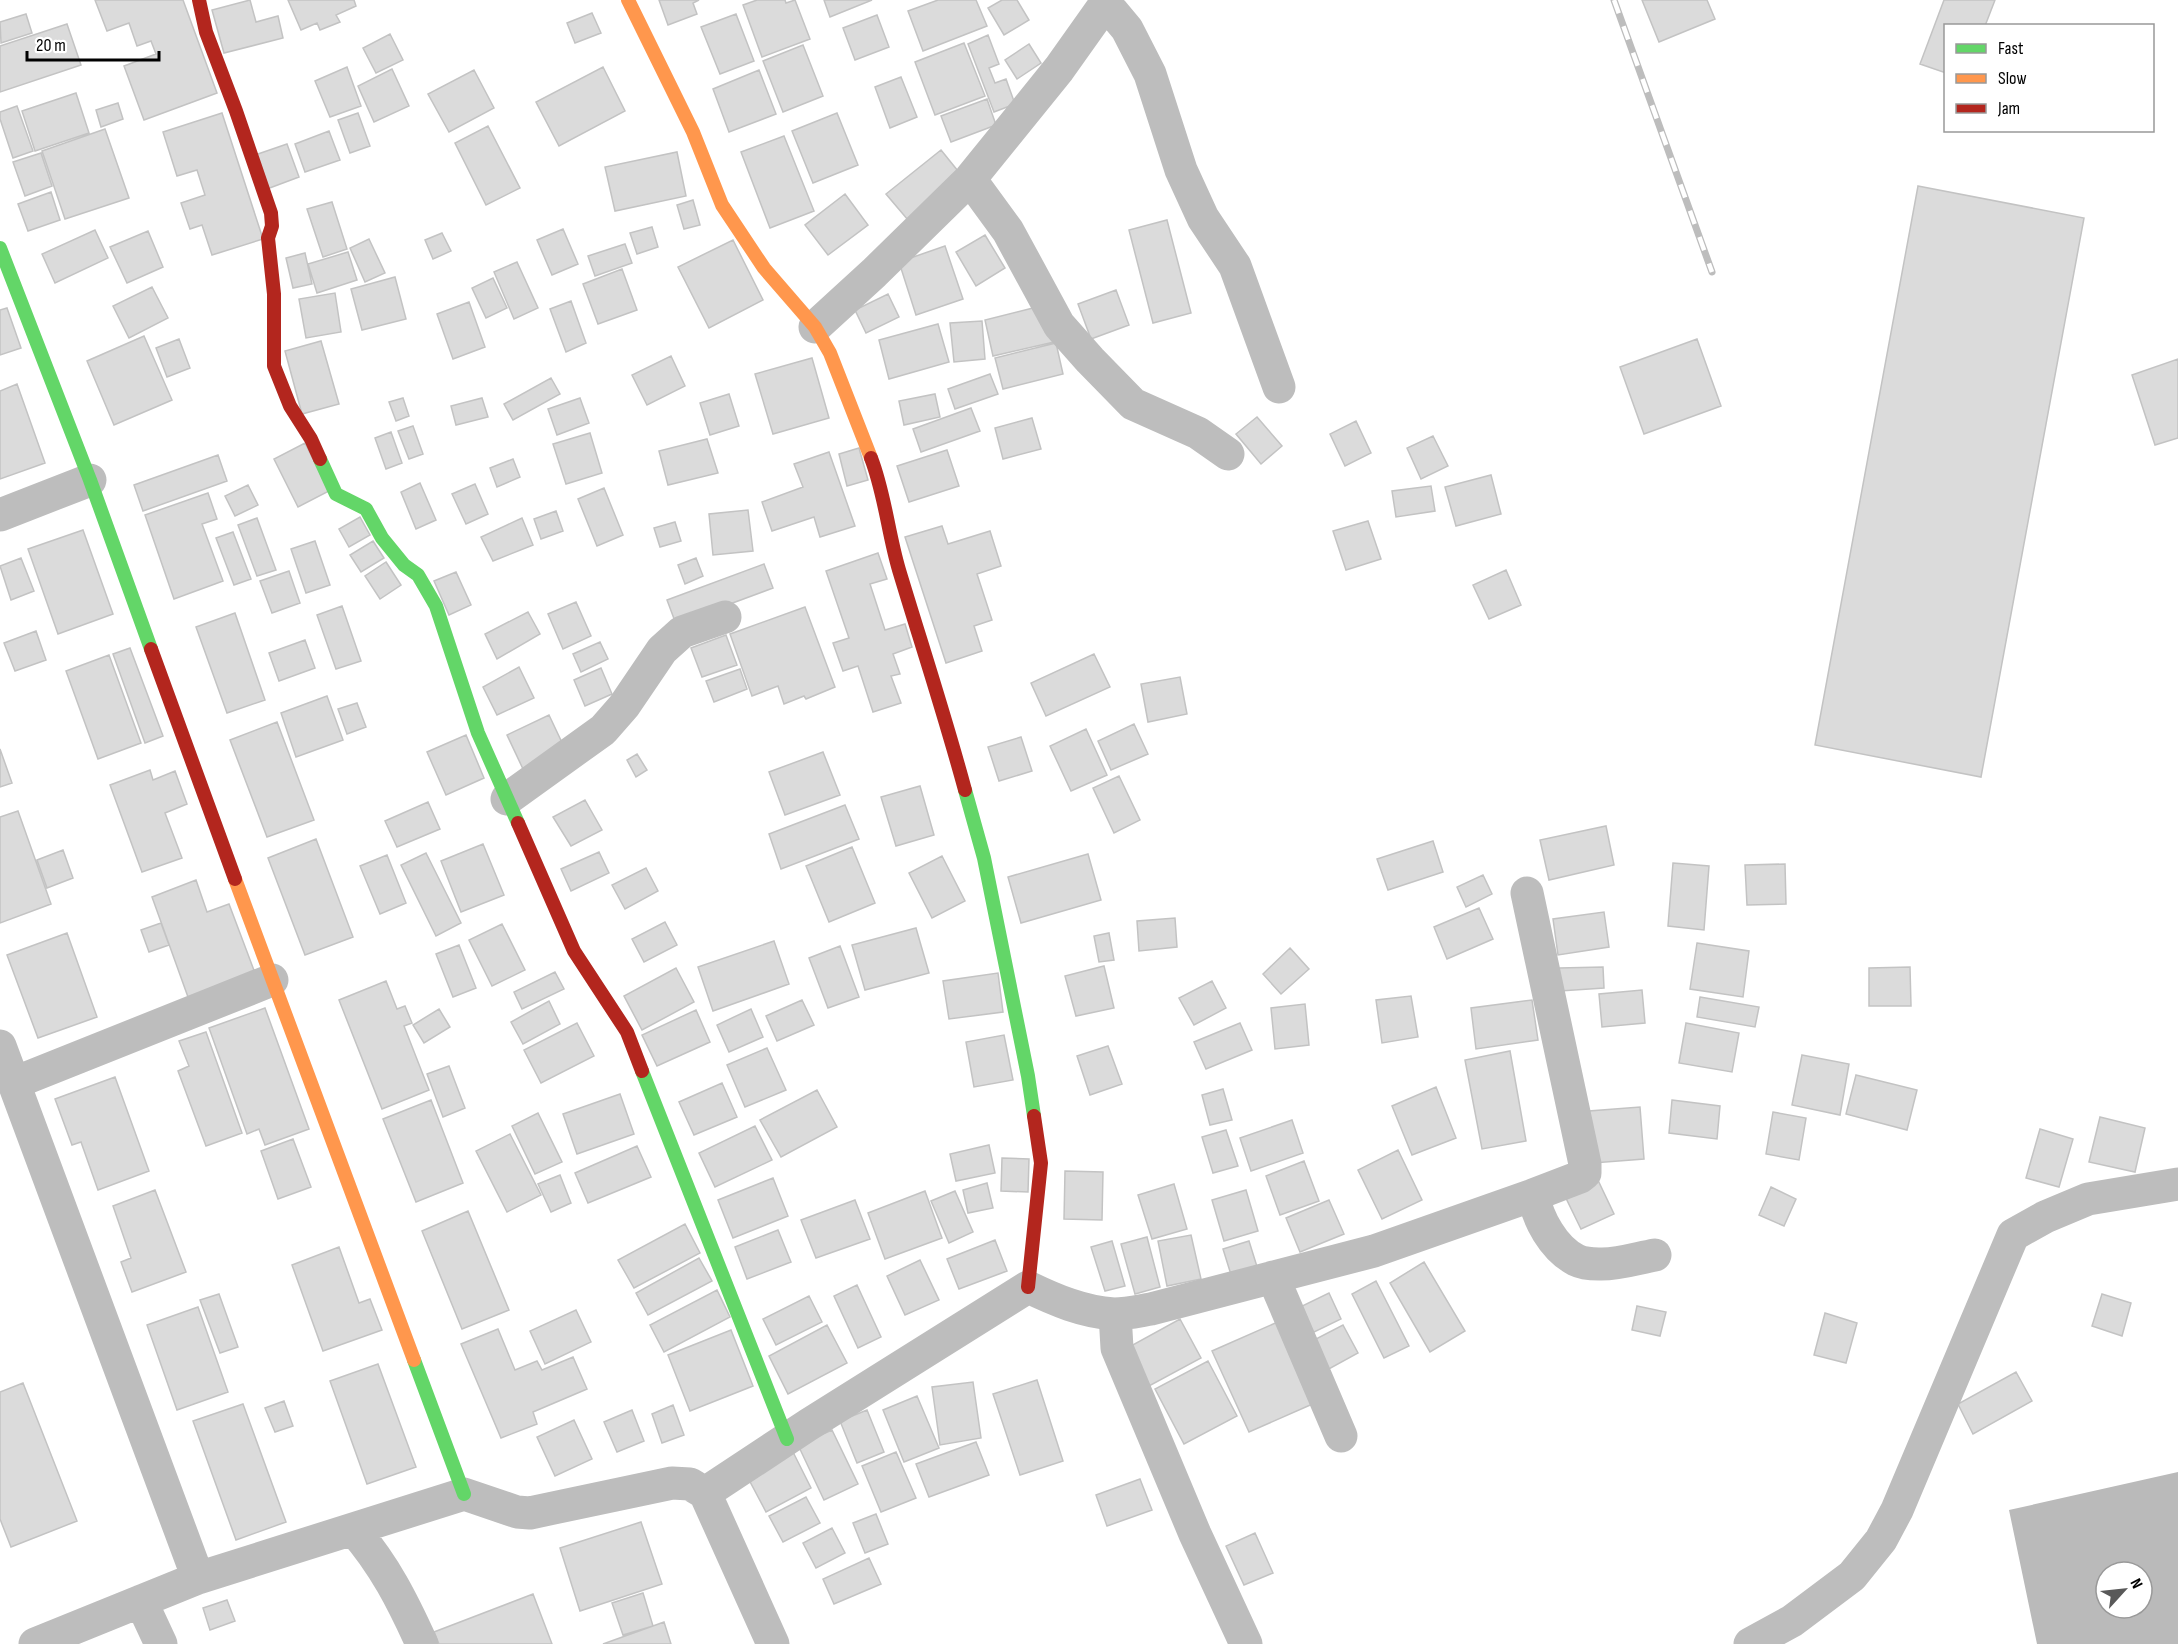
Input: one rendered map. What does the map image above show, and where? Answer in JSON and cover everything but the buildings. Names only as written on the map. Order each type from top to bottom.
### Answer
[{"type":"street","points":[[199,0],[206,32],[271,213],[272,226],[268,238],[274,294],[274,366],[290,406],[311,439],[336,494],[366,508],[382,538],[404,565],[418,575],[436,606],[478,733],[574,951],[627,1032],[787,1439]]},
{"type":"street","points":[[628,0],[693,132],[723,205],[764,268],[814,327],[830,353],[878,477],[898,567],[939,696],[984,858],[1028,1076],[1041,1163],[1028,1287]]},
{"type":"street","points":[[814,327],[874,273],[970,179],[1059,69],[1107,2],[1127,29],[1150,74],[1181,170],[1203,218],[1235,267],[1279,387]]},
{"type":"street","points":[[970,179],[1008,231],[1059,325],[1090,360],[1133,404],[1198,433],[1228,454]]},
{"type":"street","points":[[0,248],[90,480],[272,981],[464,1494]]},
{"type":"street","points":[[0,515],[90,480]]},
{"type":"street","points":[[507,799],[603,730],[624,706],[662,650],[682,632],[725,617]]},
{"type":"street","points":[[1028,1287],[1067,1305],[1114,1314],[1151,1309],[1374,1251],[1580,1177],[1585,1173],[1586,1164],[1527,893]]},
{"type":"street","points":[[14,1083],[272,981]]},
{"type":"street","points":[[0,1046],[198,1578]]},
{"type":"street","points":[[1750,1644],[1792,1621],[1852,1575],[1881,1540],[1898,1510],[2013,1235],[2045,1217],[2088,1199],[2178,1184]]},
{"type":"street","points":[[1533,1195],[1537,1211],[1547,1230],[1577,1261],[1601,1265],[1655,1255]]},
{"type":"street","points":[[1273,1277],[1341,1436]]},
{"type":"street","points":[[705,1493],[1028,1287]]},
{"type":"street","points":[[1114,1314],[1117,1348],[1195,1534],[1246,1644]]},
{"type":"street","points":[[35,1644],[198,1578],[464,1494],[516,1512],[530,1513],[672,1483],[690,1484],[705,1493],[773,1644]]},
{"type":"street","points":[[353,1529],[371,1549],[387,1574],[422,1644]]},
{"type":"street","points":[[141,1601],[161,1644]]},
{"type":"shaded area","points":[[2178,1472],[2178,1644],[2037,1644],[2009,1510]]},
{"type":"railway","points":[[1614,0],[1712,272]]},
{"type":"traffic: fast","points":[[0,248],[90,480],[151,649]]},
{"type":"traffic: fast","points":[[320,459],[336,494],[366,509],[382,538],[404,565],[418,575],[436,606],[478,733],[518,823]]},
{"type":"traffic: fast","points":[[965,790],[984,858],[1034,1116]]},
{"type":"traffic: fast","points":[[642,1071],[787,1439]]},
{"type":"traffic: fast","points":[[414,1360],[464,1494]]},
{"type":"traffic: slow","points":[[628,0],[693,132],[722,205],[764,268],[815,327],[830,353],[871,458]]},
{"type":"traffic: slow","points":[[235,879],[414,1360]]},
{"type":"traffic: jam","points":[[199,0],[206,32],[271,213],[272,226],[268,238],[274,294],[274,366],[290,406],[311,439],[320,459]]},
{"type":"traffic: jam","points":[[871,458],[880,485],[899,570],[965,790]]},
{"type":"traffic: jam","points":[[151,649],[235,879]]},
{"type":"traffic: jam","points":[[518,823],[574,951],[627,1032],[642,1071]]},
{"type":"traffic: jam","points":[[1028,1287],[1041,1163],[1034,1116]]}]
